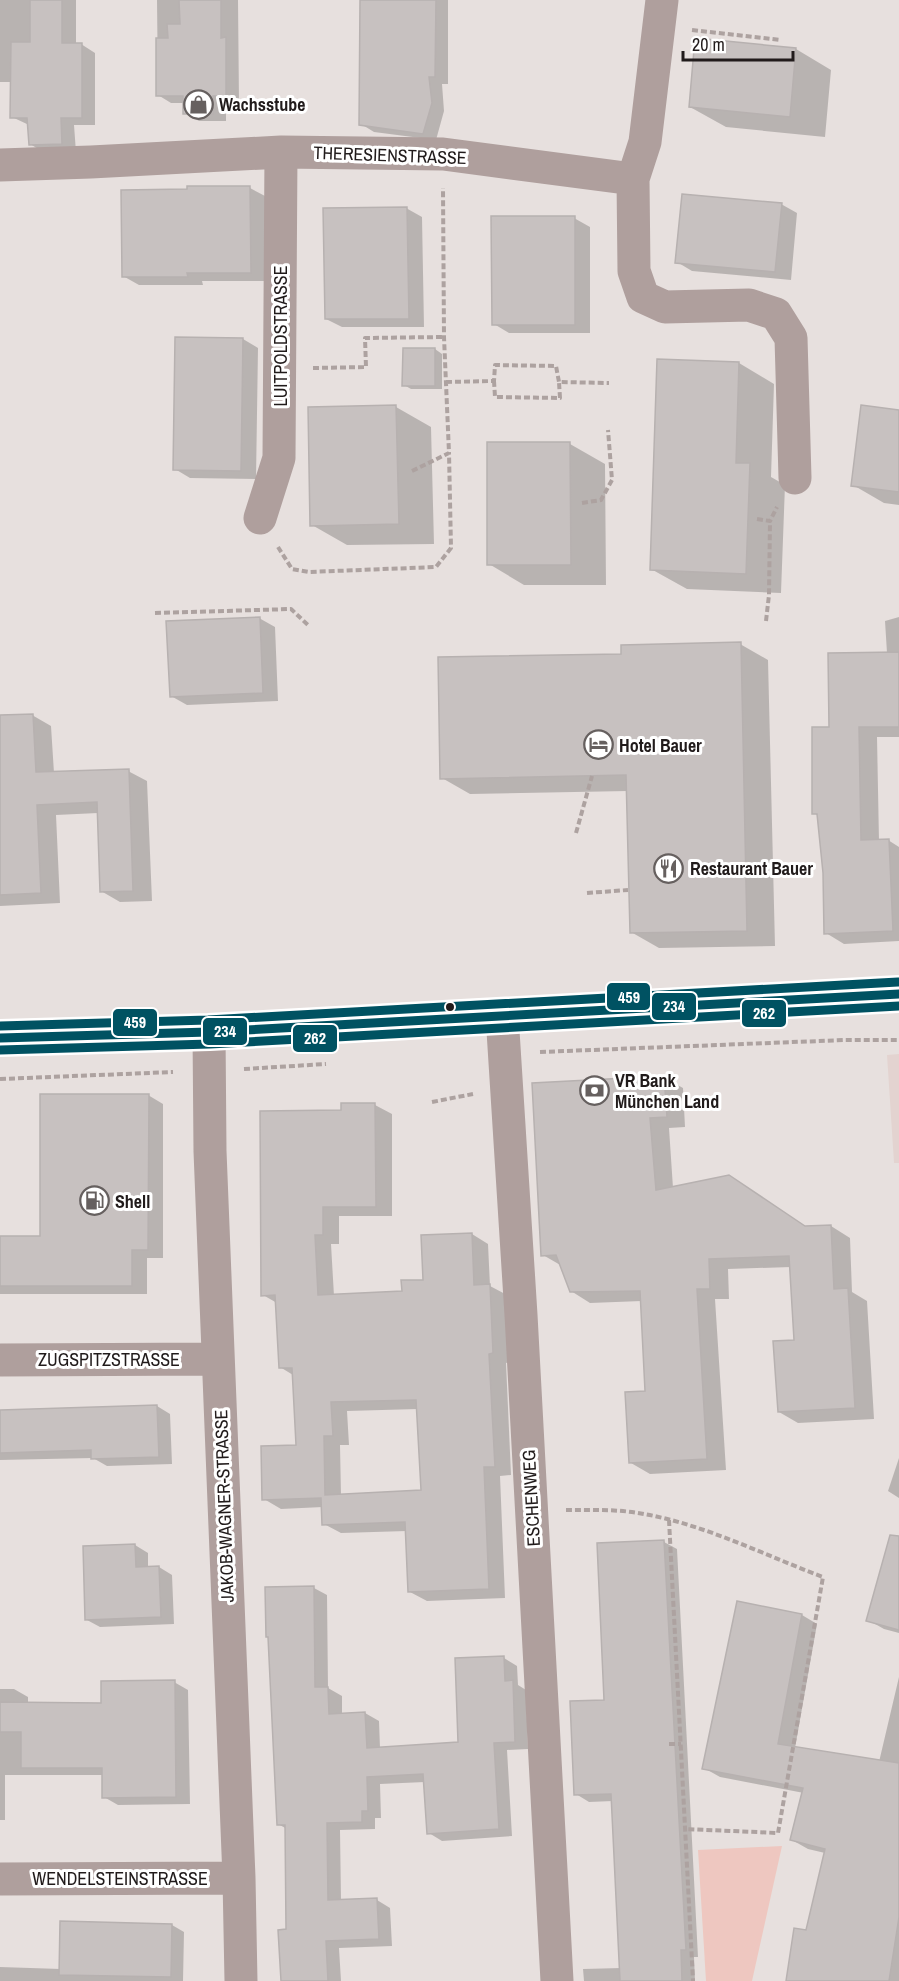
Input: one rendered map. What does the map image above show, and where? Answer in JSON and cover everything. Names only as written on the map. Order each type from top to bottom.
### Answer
[{"type":"street","points":[[662,0],[645,142],[633,179],[634,271],[643,297],[665,307],[749,304],[776,314],[791,338],[795,478]]},
{"type":"street","name":"THERESIENSTRASSE","points":[[0,165],[281,152],[443,154],[633,179]]},
{"type":"street","name":"LUITPOLDSTRASSE","points":[[260,518],[279,458],[281,152]]},
{"type":"street","points":[[0,1038],[208,1032],[899,994]]},
{"type":"street","name":"ESCHENWEG","points":[[502,1016],[532,1513],[556,1981]]},
{"type":"street","name":"JAKOB-WAGNER-STRASSE","points":[[208,1032],[210,1152],[239,1878],[241,1981]]},
{"type":"street","name":"ZUGSPITZSTRASSE","points":[[0,1360],[218,1359]]},
{"type":"street","name":"WENDELSTEINSTRASSE","points":[[0,1879],[239,1878]]},
{"type":"path","points":[[714,33],[781,40]]},
{"type":"path","points":[[260,518],[292,569],[309,572],[436,567],[451,548],[444,337],[443,154]]},
{"type":"path","points":[[279,369],[366,367],[365,338],[444,337]]},
{"type":"path","points":[[495,365],[556,366],[559,382],[560,398],[495,397],[495,365]]},
{"type":"path","points":[[446,382],[494,381]]},
{"type":"path","points":[[559,382],[609,383]]},
{"type":"path","points":[[582,503],[601,500],[612,480],[608,430]]},
{"type":"path","points":[[412,471],[449,453]]},
{"type":"path","points":[[766,621],[769,595],[770,521]]},
{"type":"path","points":[[156,613],[291,609],[309,626]]},
{"type":"path","points":[[576,833],[592,776]]},
{"type":"path","points":[[587,893],[628,890]]},
{"type":"path","points":[[505,1054],[845,1040],[899,1040]]},
{"type":"path","points":[[0,1079],[328,1064]]},
{"type":"path","points":[[532,1513],[611,1510],[643,1514],[729,1540],[823,1577],[778,1833],[686,1829]]},
{"type":"path","points":[[669,1520],[693,1981]]},
{"type":"path","points":[[669,1744],[681,1744]]},
{"type":"shaded area","points":[[899,1054],[899,1163],[894,1163],[887,1055]]},
{"type":"shaded area","points":[[782,1846],[752,1981],[706,1981],[698,1850]]},
{"type":"building","points":[[30,0],[62,0],[62,43],[82,43],[82,118],[61,118],[62,144],[29,145],[27,118],[10,118],[11,42],[30,42]]},
{"type":"building","points":[[179,0],[221,0],[221,38],[226,37],[226,96],[213,96],[213,114],[183,114],[183,96],[156,96],[156,38],[168,38],[167,24],[180,24]]},
{"type":"building","points":[[360,0],[436,0],[435,77],[429,77],[432,103],[423,134],[359,125]]},
{"type":"building","points":[[695,38],[796,48],[790,117],[689,107]]},
{"type":"building","points":[[187,186],[250,186],[251,273],[187,273],[188,277],[122,277],[121,190],[187,189]]},
{"type":"building","points":[[682,194],[782,203],[775,272],[675,263]]},
{"type":"building","points":[[407,207],[409,319],[325,319],[323,208]]},
{"type":"building","points":[[491,216],[575,216],[575,325],[492,325]]},
{"type":"building","points":[[175,337],[243,338],[241,471],[173,470]]},
{"type":"building","points":[[403,348],[435,348],[435,386],[402,386]]},
{"type":"building","points":[[657,359],[739,362],[736,463],[750,463],[746,574],[650,570]]},
{"type":"building","points":[[396,405],[399,524],[310,526],[308,407]]},
{"type":"building","points":[[861,405],[899,410],[899,492],[851,486]]},
{"type":"building","points":[[487,442],[570,442],[571,565],[487,565]]},
{"type":"building","points":[[260,617],[263,693],[170,697],[166,621]]},
{"type":"building","points":[[741,642],[747,931],[630,933],[626,775],[440,779],[438,657],[621,654],[621,645]]},
{"type":"building","points":[[899,652],[899,727],[859,727],[861,840],[889,839],[893,931],[824,934],[823,873],[817,814],[812,814],[812,727],[829,727],[828,653]]},
{"type":"building","points":[[33,714],[36,772],[129,769],[133,891],[100,892],[97,802],[37,805],[41,893],[0,895],[0,715]]},
{"type":"building","points":[[664,1076],[667,1117],[650,1118],[656,1190],[729,1175],[805,1226],[831,1225],[834,1289],[848,1288],[855,1408],[778,1412],[773,1341],[794,1340],[789,1256],[709,1259],[710,1289],[697,1289],[707,1459],[629,1463],[625,1392],[645,1391],[640,1291],[570,1292],[556,1255],[541,1256],[532,1083]]},
{"type":"building","points":[[40,1094],[149,1094],[148,1250],[132,1250],[132,1286],[0,1286],[0,1236],[40,1236]]},
{"type":"building","points":[[341,1103],[375,1103],[376,1207],[323,1207],[323,1235],[315,1235],[318,1295],[402,1291],[401,1280],[423,1280],[421,1235],[472,1233],[474,1285],[490,1284],[493,1353],[489,1354],[495,1467],[484,1467],[489,1589],[408,1592],[405,1522],[322,1525],[321,1498],[262,1500],[261,1446],[296,1445],[292,1368],[279,1368],[275,1295],[261,1296],[260,1111],[341,1110]],"holes":[[[416,1400],[421,1490],[325,1495],[324,1436],[333,1436],[331,1402]]]},
{"type":"building","points":[[157,1405],[159,1457],[91,1459],[91,1450],[0,1453],[0,1410]]},
{"type":"building","points":[[890,1535],[899,1536],[899,1630],[866,1621]]},
{"type":"building","points":[[664,1540],[686,1950],[681,1950],[682,1981],[620,1981],[611,1794],[574,1795],[570,1701],[604,1700],[597,1543]]},
{"type":"building","points":[[135,1544],[136,1567],[159,1566],[161,1617],[85,1620],[83,1546]]},
{"type":"building","points":[[314,1586],[315,1687],[328,1687],[329,1714],[365,1712],[367,1748],[458,1742],[455,1658],[504,1656],[505,1681],[513,1680],[515,1742],[494,1743],[499,1829],[427,1834],[423,1774],[367,1777],[368,1811],[362,1811],[362,1822],[327,1823],[328,1900],[377,1898],[379,1939],[326,1941],[328,1981],[281,1981],[278,1930],[286,1929],[285,1825],[277,1825],[265,1587]]},
{"type":"building","points":[[737,1601],[802,1614],[778,1744],[899,1763],[899,1917],[889,1981],[786,1981],[794,1928],[806,1930],[825,1849],[790,1840],[803,1788],[702,1769]]},
{"type":"building","points":[[175,1680],[176,1797],[102,1798],[102,1768],[21,1768],[21,1732],[0,1732],[0,1702],[101,1703],[101,1681]]},
{"type":"building","points":[[60,1921],[172,1924],[171,1977],[59,1975]]},
{"type":"transit line","name":"459","points":[[0,1026],[208,1020],[898,982]]},
{"type":"transit line","name":"234","points":[[0,1038],[209,1032],[899,994]]},
{"type":"transit line","name":"262","points":[[0,1050],[210,1044],[899,1006]]},
{"type":"place","name":"Wachsstube","points":[[198,104]]},
{"type":"place","name":"Hotel Bauer","points":[[598,745]]},
{"type":"place","name":"Restaurant Bauer","points":[[669,868]]},
{"type":"place","name":"VR Bank München Land","points":[[594,1090]]},
{"type":"place","name":"Shell","points":[[94,1201]]}]
